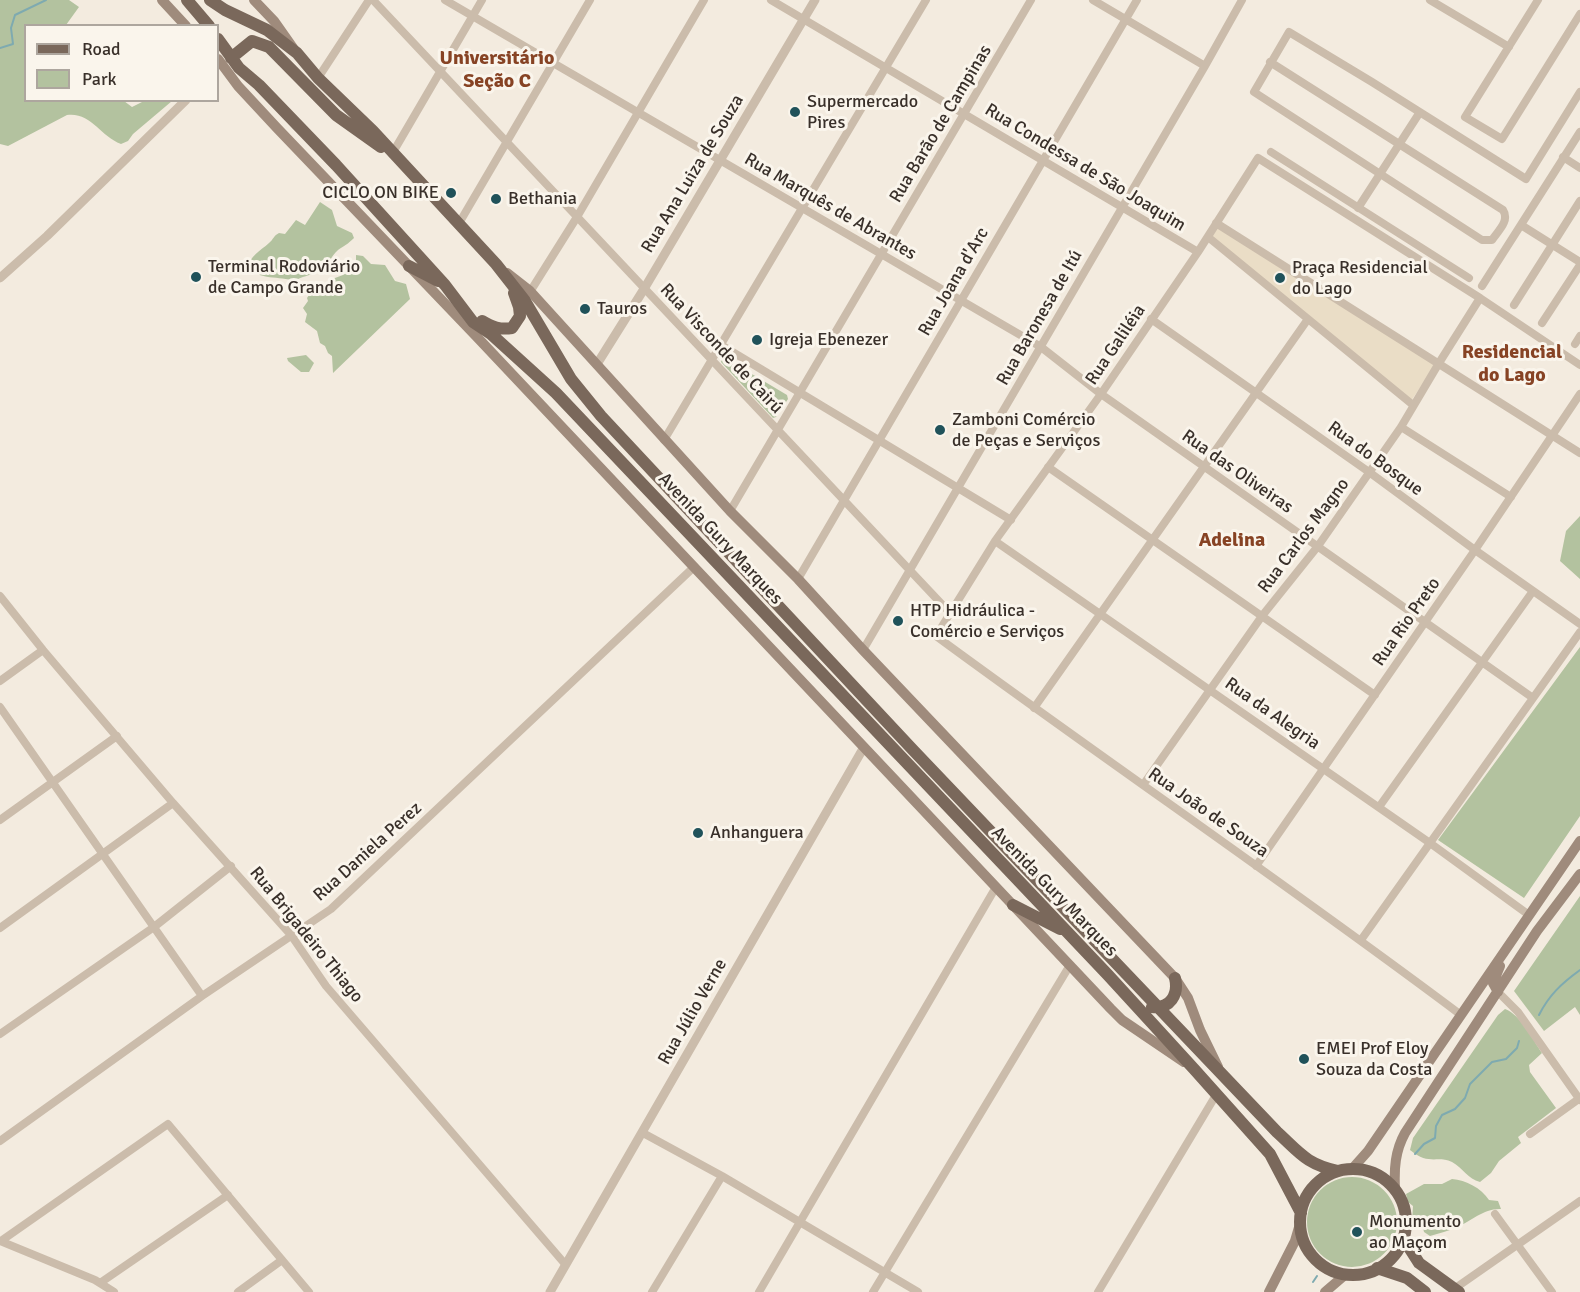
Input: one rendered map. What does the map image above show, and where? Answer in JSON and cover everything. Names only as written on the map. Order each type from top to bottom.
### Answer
[{"type":"main road","points":[[162,0],[184,24]]},
{"type":"main road","points":[[187,0],[207,24]]},
{"type":"main road","name":"Avenida Gury Marques","points":[[210,0],[225,10],[267,30],[297,53]]},
{"type":"main road","name":"Avenida Gury Marques","points":[[254,0],[274,21],[318,78],[373,132],[527,296],[597,364],[664,441],[798,579],[1175,978],[1188,998],[1200,1030],[1222,1075]]},
{"type":"main road","points":[[222,63],[252,41],[269,47],[336,115],[392,154]]},
{"type":"main road","name":"Avenida Gury Marques","points":[[219,45],[222,63],[238,86],[1122,1020],[1194,1070]]},
{"type":"main road","name":"Avenida Gury Marques","points":[[222,63],[238,68],[259,84],[445,285],[473,322],[490,334],[556,393],[1108,975],[1270,1154],[1300,1218]]},
{"type":"main road","points":[[463,310],[495,328],[512,328],[520,316],[516,297],[496,264]]},
{"type":"main road","points":[[409,266],[445,285]]},
{"type":"main road","name":"Avenida Gury Marques","points":[[527,296],[571,379],[601,416],[913,750],[1277,1132],[1309,1161],[1319,1167],[1338,1171]]},
{"type":"main road","points":[[473,322],[476,336]]},
{"type":"main road","points":[[1352,1169],[1368,1151],[1580,841]]},
{"type":"main road","points":[[1300,1218],[1304,1242],[1314,1257],[1328,1268],[1346,1274],[1362,1274],[1377,1268],[1397,1250],[1403,1238],[1406,1218],[1395,1189],[1394,1168],[1399,1143],[1537,931],[1580,874]]},
{"type":"main road","points":[[1013,905],[1067,932]]},
{"type":"main road","points":[[1530,915],[1538,923],[1537,931]]},
{"type":"main road","points":[[1498,992],[1493,983],[1505,951]]},
{"type":"main road","points":[[1108,975],[1143,1004],[1159,1008],[1166,1005],[1175,995],[1175,978]]},
{"type":"main road","points":[[1269,1292],[1291,1250],[1305,1199],[1313,1186],[1338,1171],[1352,1169],[1376,1174],[1395,1189]]},
{"type":"main road","points":[[1403,1238],[1419,1263],[1456,1291]]},
{"type":"main road","points":[[1377,1268],[1407,1278],[1425,1292]]},
{"type":"main road","points":[[1325,1292],[1346,1274]]},
{"type":"street","name":"Rua Visconde de Cairú","points":[[371,0],[951,614]]},
{"type":"street","points":[[318,78],[371,0]]},
{"type":"street","name":"Rua Marquês de Abrantes","points":[[445,0],[1041,347],[1101,394]]},
{"type":"street","points":[[392,154],[482,0]]},
{"type":"street","points":[[458,225],[590,0]]},
{"type":"street","points":[[520,316],[527,296],[577,217],[704,0]]},
{"type":"street","name":"Rua Condessa de São Joaquim","points":[[771,0],[1198,252]]},
{"type":"street","name":"Rua Ana Luiza de Souza","points":[[597,364],[644,290],[815,0]]},
{"type":"street","points":[[664,441],[926,0]]},
{"type":"street","name":"Rua Barão de Campinas","points":[[730,511],[1031,0]]},
{"type":"street","points":[[1093,0],[1205,66]]},
{"type":"street","name":"Rua Joana d'Arc","points":[[798,579],[1137,0]]},
{"type":"street","name":"Rua Baronesa de Itú","points":[[863,650],[1242,0]]},
{"type":"street","points":[[1430,0],[1509,47]]},
{"type":"street","points":[[1538,0],[1465,117],[1502,139],[1580,14]]},
{"type":"street","points":[[1270,62],[1503,210],[1506,214],[1505,221],[1492,240],[1482,240],[1254,92],[1270,62],[1289,32],[1526,179],[1580,92]]},
{"type":"street","points":[[0,278],[47,236],[184,102]]},
{"type":"street","points":[[1358,208],[1420,112]]},
{"type":"street","points":[[1482,286],[1580,132]]},
{"type":"street","points":[[1271,153],[1469,278]]},
{"type":"street","points":[[1563,157],[1580,168]]},
{"type":"street","name":"Rua Galiléia","points":[[936,636],[995,541],[1101,394],[1208,237],[1258,158],[1480,298]]},
{"type":"street","points":[[1514,305],[1580,201]]},
{"type":"street","points":[[1216,223],[1580,453]]},
{"type":"street","points":[[1521,225],[1580,264],[1542,323]]},
{"type":"street","points":[[1208,237],[1413,405]]},
{"type":"street","points":[[1480,298],[1580,365]]},
{"type":"street","name":"Rua Carlos Magno","points":[[1143,785],[1262,616],[1318,546],[1401,427],[1480,298]]},
{"type":"street","name":"Rua do Bosque","points":[[1151,319],[1580,624]]},
{"type":"street","points":[[1034,708],[1308,319]]},
{"type":"street","points":[[721,345],[1011,519]]},
{"type":"street","name":"Rua das Oliveiras","points":[[1101,394],[1533,698]]},
{"type":"street","name":"Rua Rio Preto","points":[[1256,866],[1580,394]]},
{"type":"street","points":[[1401,427],[1511,497]]},
{"type":"street","points":[[1048,467],[1375,695]]},
{"type":"street","name":"Rua da Alegria","points":[[995,541],[1324,768],[1530,915]]},
{"type":"street","name":"Rua Daniela Perez","points":[[0,1141],[202,996],[332,909],[694,567]]},
{"type":"street","points":[[1379,807],[1533,591]]},
{"type":"street","name":"Rua Brigadeiro Thiago","points":[[0,596],[173,803],[291,935],[327,986],[565,1264]]},
{"type":"street","points":[[1362,940],[1580,632]]},
{"type":"street","name":"Rua João de Souza","points":[[936,636],[1362,940],[1461,1015]]},
{"type":"street","points":[[0,681],[43,650]]},
{"type":"street","points":[[0,707],[202,996]]},
{"type":"street","points":[[0,820],[117,736]]},
{"type":"street","name":"Rua Júlio Verne","points":[[553,1291],[565,1264],[864,747]]},
{"type":"street","points":[[0,928],[173,803]]},
{"type":"street","points":[[0,1034],[154,927],[231,866]]},
{"type":"street","points":[[759,1292],[996,887]]},
{"type":"street","points":[[873,1292],[1070,965]]},
{"type":"street","points":[[1498,992],[1518,1012],[1580,1099],[1530,1134]]},
{"type":"street","points":[[1098,1292],[1216,1095]]},
{"type":"street","points":[[0,1241],[168,1124],[309,1292]]},
{"type":"street","points":[[643,1132],[918,1292]]},
{"type":"street","points":[[652,1292],[722,1176]]},
{"type":"street","points":[[100,1283],[228,1195]]},
{"type":"street","points":[[1456,1291],[1580,1201]]},
{"type":"street","points":[[1495,1214],[1552,1292]]},
{"type":"street","points":[[0,1241],[100,1283],[114,1292]]},
{"type":"street","points":[[238,1292],[282,1260]]},
{"type":"green space","points":[[0,0],[69,0],[79,7],[67,24],[24,24],[24,102],[125,102],[132,107],[142,102],[171,102],[133,134],[128,141],[121,144],[83,117],[67,115],[8,146],[0,144]]},
{"type":"green space","points":[[320,202],[332,210],[337,226],[352,233],[354,238],[338,250],[324,267],[295,281],[264,276],[247,268],[250,260],[277,234],[285,234],[296,220],[305,225]]},
{"type":"green space","points":[[356,255],[363,256],[371,264],[385,265],[395,281],[406,284],[410,299],[333,373],[332,356],[320,343],[317,331],[305,322],[307,314],[303,308],[313,289],[323,288],[335,278],[343,275],[356,260]]},
{"type":"green space","points":[[306,355],[314,363],[309,372],[301,372],[287,358]]},
{"type":"green space","points":[[725,358],[787,395],[788,399],[776,417],[773,418],[721,362]]},
{"type":"green space","points":[[1580,516],[1580,579],[1560,561],[1566,531]]},
{"type":"green space","points":[[1580,647],[1580,816],[1524,898],[1438,840]]},
{"type":"green space","points":[[1580,896],[1580,1015],[1575,1007],[1544,1031],[1514,991]]},
{"type":"green space","points":[[1505,1009],[1521,1022],[1542,1053],[1529,1065],[1530,1072],[1556,1108],[1518,1137],[1521,1143],[1499,1161],[1491,1173],[1480,1182],[1452,1162],[1422,1158],[1410,1150],[1413,1138],[1498,1015]]},
{"type":"green space","points":[[1343,1177],[1361,1177],[1377,1184],[1390,1197],[1397,1213],[1397,1231],[1390,1247],[1377,1260],[1361,1267],[1343,1267],[1327,1260],[1314,1247],[1307,1231],[1307,1213],[1314,1197],[1327,1184]]},
{"type":"green space","points":[[1452,1179],[1473,1185],[1489,1200],[1498,1201],[1501,1209],[1489,1211],[1454,1228],[1430,1236],[1424,1232],[1423,1228],[1412,1222],[1413,1206],[1408,1202],[1406,1194],[1424,1184],[1442,1184]]},
{"type":"shaded area","name":"Praça Residencial do Lago","points":[[1218,225],[1436,364],[1411,401],[1210,238]]},
{"type":"waterway","points":[[0,48],[13,44],[11,28],[15,15],[46,0]]},
{"type":"waterway","points":[[1539,1015],[1556,990],[1580,970]]},
{"type":"waterway","points":[[1415,1154],[1424,1144],[1435,1138],[1436,1126],[1442,1115],[1455,1109],[1465,1098],[1470,1084],[1492,1062],[1506,1059],[1517,1048],[1519,1041]]},
{"type":"waterway","points":[[1313,1282],[1317,1276]]},
{"type":"place","name":"Supermercado Pires","points":[[795,112]]},
{"type":"place","name":"CICLO ON BIKE","points":[[451,193]]},
{"type":"place","name":"Bethania","points":[[496,199]]},
{"type":"place","name":"Terminal Rodoviário de Campo Grande","points":[[196,277]]},
{"type":"place","name":"Praça Residencial do Lago","points":[[1280,278]]},
{"type":"place","name":"Tauros","points":[[585,309]]},
{"type":"place","name":"Igreja Ebenezer","points":[[757,340]]},
{"type":"place","name":"Zamboni Comércio de Peças e Serviços","points":[[940,430]]},
{"type":"place","name":"HTP Hidráulica - Comércio e Serviços","points":[[898,621]]},
{"type":"place","name":"Anhanguera","points":[[698,833]]},
{"type":"place","name":"EMEI Prof Eloy Souza da Costa","points":[[1304,1059]]},
{"type":"place","name":"Monumento ao Maçom","points":[[1357,1232]]},
{"type":"district","name":"Universitário Seção C","points":[[497,70]]},
{"type":"district","name":"Residencial do Lago","points":[[1512,364]]},
{"type":"district","name":"Adelina","points":[[1232,541]]}]
